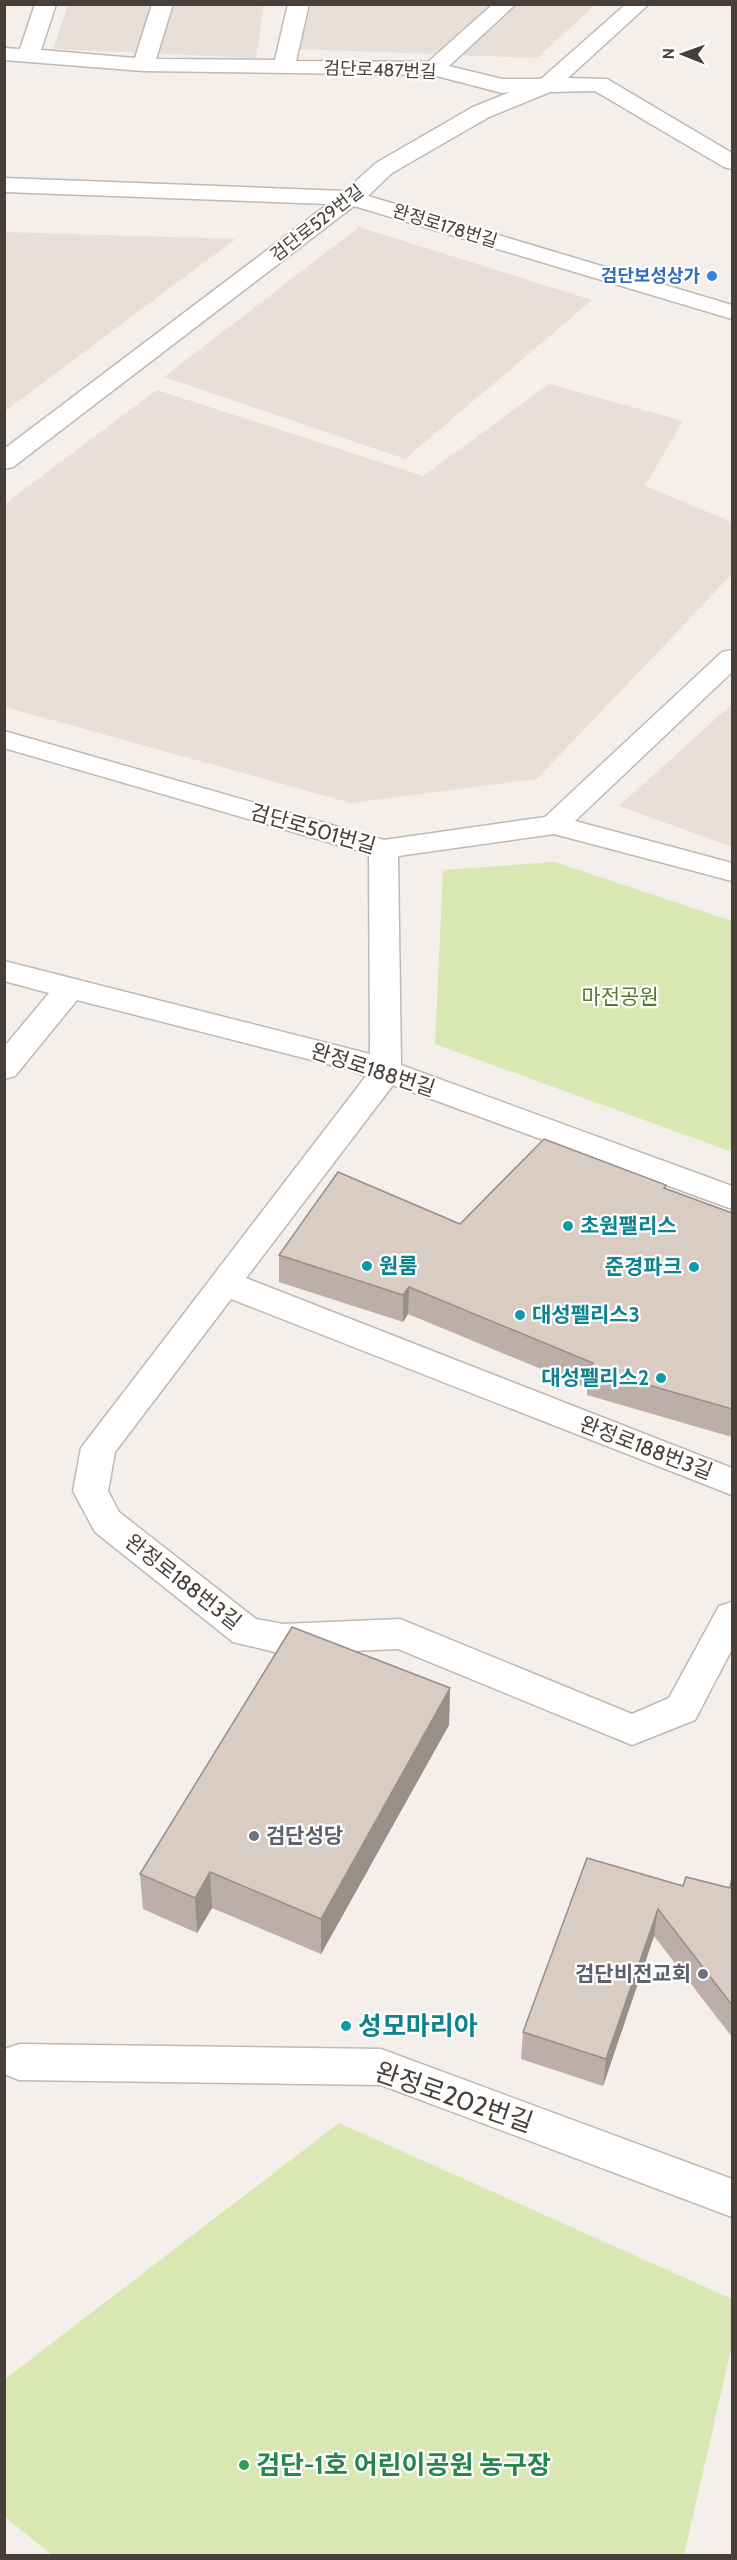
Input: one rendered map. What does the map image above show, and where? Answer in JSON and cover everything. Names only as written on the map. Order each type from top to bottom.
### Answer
[{"type":"street","points":[[28,56],[46,4]]},
{"type":"street","points":[[144,64],[163,4]]},
{"type":"street","points":[[284,67],[299,4]]},
{"type":"street","points":[[433,69],[506,4]]},
{"type":"street","name":"검단로529번길","points":[[4,462],[352,198],[384,168],[481,112],[547,85],[639,4]]},
{"type":"street","name":"검단로487번길","points":[[4,54],[144,64],[433,69],[502,86],[599,84],[732,162]]},
{"type":"street","name":"완정로178번길","points":[[4,185],[352,198],[732,312]]},
{"type":"street","points":[[554,825],[732,658]]},
{"type":"street","name":"검단로501번길","points":[[4,739],[383,849],[554,825],[732,872]]},
{"type":"street","points":[[383,849],[386,1072]]},
{"type":"street","name":"완정로188번길","points":[[4,971],[355,1060],[732,1198]]},
{"type":"street","points":[[4,1068],[70,987]]},
{"type":"street","name":"완정로188번3길","points":[[386,1072],[98,1448],[90,1491],[107,1522],[246,1632],[283,1639],[400,1634],[632,1730],[682,1709],[731,1623]]},
{"type":"street","name":"완정로188번3길","points":[[224,1282],[732,1482]]},
{"type":"street","name":"완정로202번길","points":[[20,2062],[381,2067],[732,2198]]},
{"type":"shaded area","points":[[68,5],[264,5],[256,58],[53,49]]},
{"type":"shaded area","points":[[311,5],[595,5],[537,58],[299,49]]},
{"type":"shaded area","points":[[359,227],[592,300],[405,459],[164,377]]},
{"type":"shaded area","points":[[5,232],[236,239],[5,411]]},
{"type":"shaded area","points":[[549,384],[683,421],[645,486],[732,522],[732,574],[537,779],[351,803],[5,707],[5,504],[157,390],[423,476]]},
{"type":"shaded area","points":[[732,704],[732,847],[619,806]]},
{"type":"green space","name":"마전공원","points":[[555,862],[732,921],[732,1152],[435,1044],[443,870]]},
{"type":"green space","points":[[339,2123],[732,2299],[732,2345],[684,2555],[52,2555],[5,2517],[5,2379]]},
{"type":"building","points":[[544,1139],[666,1185],[664,1188],[732,1213],[732,1409],[589,1368],[593,1363],[409,1287],[403,1295],[279,1255],[338,1172],[460,1224]]},
{"type":"building","points":[[292,1627],[450,1688],[321,1919],[210,1872],[195,1898],[140,1874]]},
{"type":"building","points":[[587,1858],[683,1886],[686,1877],[730,1888],[732,1878],[732,2005],[658,1909],[606,2059],[523,2032]]},
{"type":"place","name":"검단보성상가","points":[[712,276]]},
{"type":"place","name":"초원팰리스","points":[[568,1226]]},
{"type":"place","name":"원룸","points":[[367,1266]]},
{"type":"place","name":"준경파크","points":[[694,1267]]},
{"type":"place","name":"대성펠리스3","points":[[520,1315]]},
{"type":"place","name":"대성펠리스2","points":[[661,1378]]},
{"type":"place","name":"검단성당","points":[[254,1836]]},
{"type":"place","name":"검단비전교회","points":[[703,1974]]},
{"type":"place","name":"성모마리아","points":[[346,2026]]},
{"type":"place","name":"검단-1호 어린이공원 농구장","points":[[244,2465]]}]
